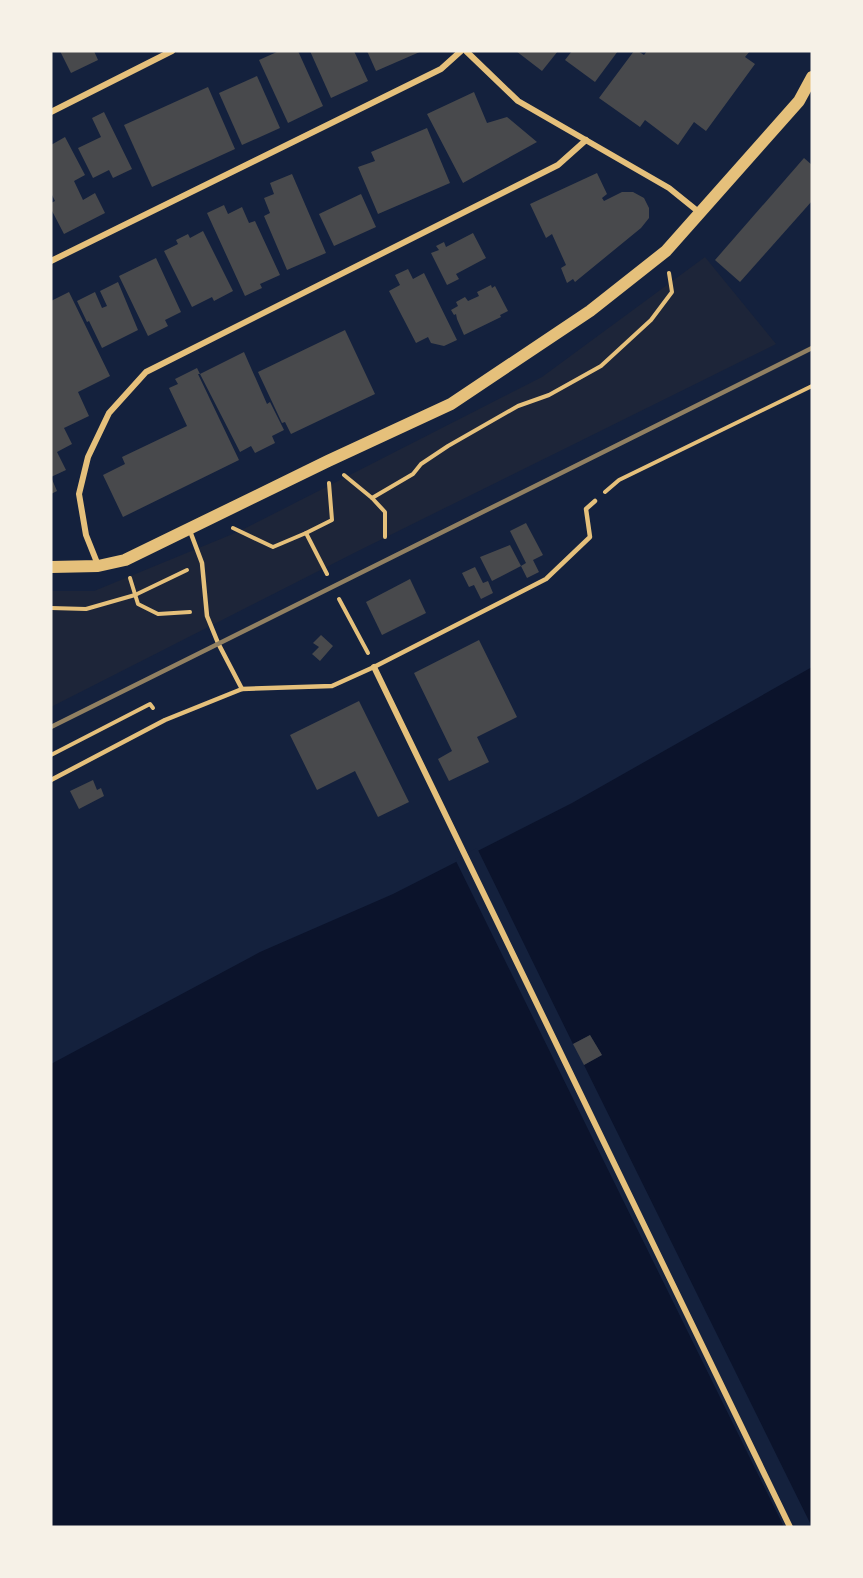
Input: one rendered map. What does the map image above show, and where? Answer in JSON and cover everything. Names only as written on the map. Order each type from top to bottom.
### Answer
[{"type":"main road","points":[[51,567],[98,566],[125,560],[328,461],[452,404],[590,311],[666,251],[799,101],[812,77]]},
{"type":"street","points":[[51,112],[172,51]]},
{"type":"street","points":[[51,261],[441,69],[461,51]]},
{"type":"street","points":[[466,51],[518,101],[669,188],[700,213]]},
{"type":"street","points":[[98,566],[86,535],[78,494],[88,457],[109,413],[146,372],[558,165],[586,140]]},
{"type":"street","points":[[374,668],[790,1527]]},
{"type":"lane","points":[[51,780],[165,720],[242,689],[332,686],[374,668],[546,579],[590,537],[586,510],[595,501]]},
{"type":"lane","points":[[189,529],[201,563],[207,616],[242,689]]},
{"type":"path","points":[[372,498],[413,474],[422,464],[448,446],[518,406],[549,395],[601,366],[651,320],[672,292],[666,251]]},
{"type":"path","points":[[595,501],[619,480],[812,386]]},
{"type":"path","points":[[328,461],[385,512],[385,537]]},
{"type":"path","points":[[211,518],[273,547],[306,533],[332,520],[328,461]]},
{"type":"path","points":[[306,533],[327,574]]},
{"type":"path","points":[[125,560],[138,604],[158,614],[180,614]]},
{"type":"path","points":[[51,608],[86,609],[135,595],[201,563]]},
{"type":"path","points":[[339,599],[367,651]]},
{"type":"path","points":[[51,755],[150,704],[165,720]]},
{"type":"shaded area","points":[[705,257],[776,344],[356,552],[51,707],[51,591],[94,591],[240,531],[542,377]]},
{"type":"shaded area","points":[[812,667],[812,1527],[51,1527],[51,1064],[260,952],[393,894],[572,803]]},
{"type":"pier","points":[[477,848],[573,1044],[590,1035],[602,1055],[584,1065],[812,1527],[784,1527],[455,859]]},
{"type":"building","points":[[60,51],[94,51],[98,60],[71,73]]},
{"type":"building","points":[[279,51],[298,51],[323,106],[288,123],[259,60]]},
{"type":"building","points":[[310,51],[354,51],[368,81],[331,98]]},
{"type":"building","points":[[367,51],[422,51],[376,71]]},
{"type":"building","points":[[516,51],[558,51],[542,71]]},
{"type":"building","points":[[572,51],[618,51],[595,82],[565,60]]},
{"type":"building","points":[[634,51],[644,55],[647,51],[750,51],[745,57],[755,64],[706,131],[694,122],[678,145],[645,120],[640,127],[599,98]]},
{"type":"building","points":[[257,76],[280,128],[242,145],[219,93]]},
{"type":"building","points":[[208,87],[235,149],[152,187],[124,125]]},
{"type":"building","points":[[474,92],[487,123],[507,117],[537,142],[463,183],[427,114]]},
{"type":"building","points":[[104,112],[132,169],[113,178],[109,170],[93,178],[78,148],[101,137],[92,118]]},
{"type":"building","points":[[427,128],[450,183],[378,214],[358,167],[375,161],[371,152]]},
{"type":"building","points":[[65,137],[85,175],[74,181],[83,200],[95,193],[105,213],[64,234],[51,209],[51,203],[55,201],[51,193],[51,145]]},
{"type":"building","points":[[804,158],[812,165],[812,201],[740,282],[715,260]]},
{"type":"building","points":[[597,173],[607,194],[602,198],[604,201],[622,192],[633,192],[644,198],[649,208],[649,218],[641,228],[575,282],[573,279],[567,283],[561,268],[566,265],[552,234],[546,238],[530,204]]},
{"type":"building","points":[[292,174],[326,253],[287,270],[264,216],[270,213],[264,198],[274,194],[270,183]]},
{"type":"building","points":[[361,194],[376,227],[334,246],[319,214]]},
{"type":"building","points":[[224,205],[228,214],[242,207],[249,223],[255,221],[280,275],[260,284],[262,288],[245,296],[207,213]]},
{"type":"building","points":[[203,231],[233,291],[214,301],[212,297],[192,307],[164,251],[178,244],[176,240],[188,234],[190,238]]},
{"type":"building","points":[[473,233],[486,258],[456,274],[459,279],[447,285],[431,253],[439,250],[436,246],[444,242],[446,247]]},
{"type":"building","points":[[156,258],[181,312],[165,320],[168,326],[148,336],[119,276]]},
{"type":"building","points":[[408,269],[413,279],[424,273],[457,340],[444,346],[431,343],[428,337],[416,343],[389,291],[400,285],[395,275]]},
{"type":"building","points":[[118,282],[138,330],[102,348],[77,301],[95,292],[102,308],[107,306],[100,291]]},
{"type":"building","points":[[491,285],[492,288],[495,286],[508,311],[500,315],[501,317],[464,335],[456,314],[454,315],[451,310],[458,306],[456,302],[465,297],[468,301],[479,296],[477,292]]},
{"type":"building","points":[[69,292],[110,376],[78,392],[89,416],[64,428],[72,444],[57,452],[66,470],[51,477],[51,301]]},
{"type":"building","points":[[345,330],[375,394],[291,434],[285,422],[282,423],[258,372]]},
{"type":"building","points":[[244,352],[267,404],[270,402],[284,430],[272,436],[275,443],[255,453],[251,446],[240,452],[200,374]]},
{"type":"building","points":[[197,368],[239,460],[123,517],[103,475],[125,464],[122,457],[187,426],[169,388],[178,384],[175,379]]},
{"type":"building","points":[[51,477],[57,491],[51,494]]},
{"type":"building","points":[[526,523],[543,555],[533,560],[539,572],[527,578],[521,566],[526,563],[510,531]]},
{"type":"building","points":[[510,545],[521,566],[492,581],[480,557]]},
{"type":"building","points":[[475,567],[483,583],[488,581],[493,593],[481,599],[474,585],[469,587],[462,573]]},
{"type":"building","points":[[410,579],[426,613],[382,635],[366,602]]},
{"type":"building","points":[[321,635],[333,646],[320,661],[312,654],[319,647],[313,643]]},
{"type":"building","points":[[479,640],[517,717],[477,737],[489,762],[449,781],[438,759],[452,751],[414,673]]},
{"type":"building","points":[[359,701],[409,802],[378,817],[355,771],[317,790],[290,735]]},
{"type":"building","points":[[93,780],[97,790],[101,788],[104,796],[79,809],[70,791]]},
{"type":"building","points":[[590,1035],[602,1055],[584,1065],[573,1044]]},
{"type":"railway","points":[[51,727],[812,348]]}]
